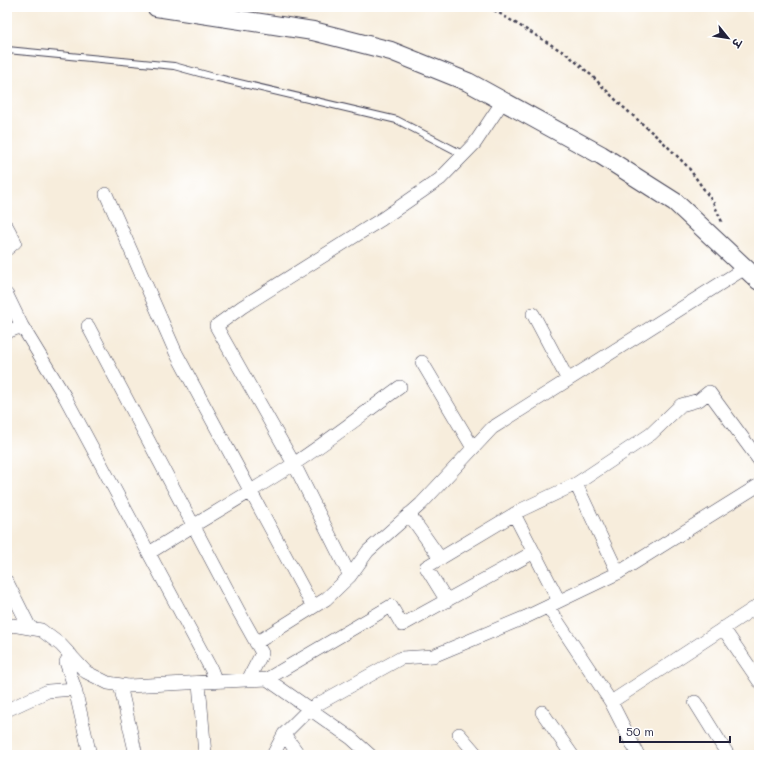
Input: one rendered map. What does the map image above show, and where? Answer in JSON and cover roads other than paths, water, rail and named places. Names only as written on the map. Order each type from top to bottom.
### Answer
[{"type":"main road","points":[[156,7],[313,31],[391,51],[468,82],[601,155],[675,202],[759,281]]},
{"type":"street","points":[[350,576],[294,464],[216,326],[242,307],[382,219],[440,179],[475,143],[503,101]]},
{"type":"street","points":[[106,194],[176,353],[313,607]]},
{"type":"street","points":[[7,227],[15,242],[7,249]]},
{"type":"street","points":[[256,643],[326,599],[350,576],[368,551],[421,504],[492,428],[745,268]]},
{"type":"street","points":[[7,295],[22,326],[65,397],[211,669],[216,682]]},
{"type":"street","points":[[533,314],[568,380]]},
{"type":"street","points":[[7,332],[22,326]]},
{"type":"street","points":[[88,326],[262,653],[248,680]]},
{"type":"street","points":[[422,362],[473,448]]},
{"type":"street","points":[[149,553],[193,525],[251,492],[294,464],[400,386]]},
{"type":"street","points":[[447,601],[426,566],[514,514],[576,484],[651,434],[681,405],[699,400],[709,392],[759,460]]},
{"type":"street","points":[[576,484],[618,573]]},
{"type":"street","points":[[273,755],[284,734],[309,709],[401,658],[433,656],[526,617],[618,573],[759,485]]},
{"type":"street","points":[[409,514],[440,558]]},
{"type":"street","points":[[514,514],[534,552],[553,604],[611,702],[638,755]]},
{"type":"street","points":[[7,627],[12,625],[41,630],[61,645],[86,672],[108,683],[128,686],[267,679],[391,606],[402,625],[534,552]]},
{"type":"street","points":[[7,582],[30,628]]},
{"type":"street","points":[[611,702],[759,605]]},
{"type":"street","points":[[723,628],[759,682]]},
{"type":"street","points":[[71,655],[66,662],[75,689],[90,755]]},
{"type":"street","points":[[267,679],[351,738],[370,755]]},
{"type":"street","points":[[200,683],[205,755]]},
{"type":"street","points":[[120,685],[136,755]]},
{"type":"street","points":[[7,710],[48,691],[75,689]]},
{"type":"street","points":[[695,702],[728,755]]},
{"type":"street","points":[[542,712],[572,755]]},
{"type":"street","points":[[284,734],[299,755]]},
{"type":"street","points":[[459,734],[477,755]]},
{"type":"lane","points":[[7,50],[174,66],[214,77],[397,120],[464,155]]}]
